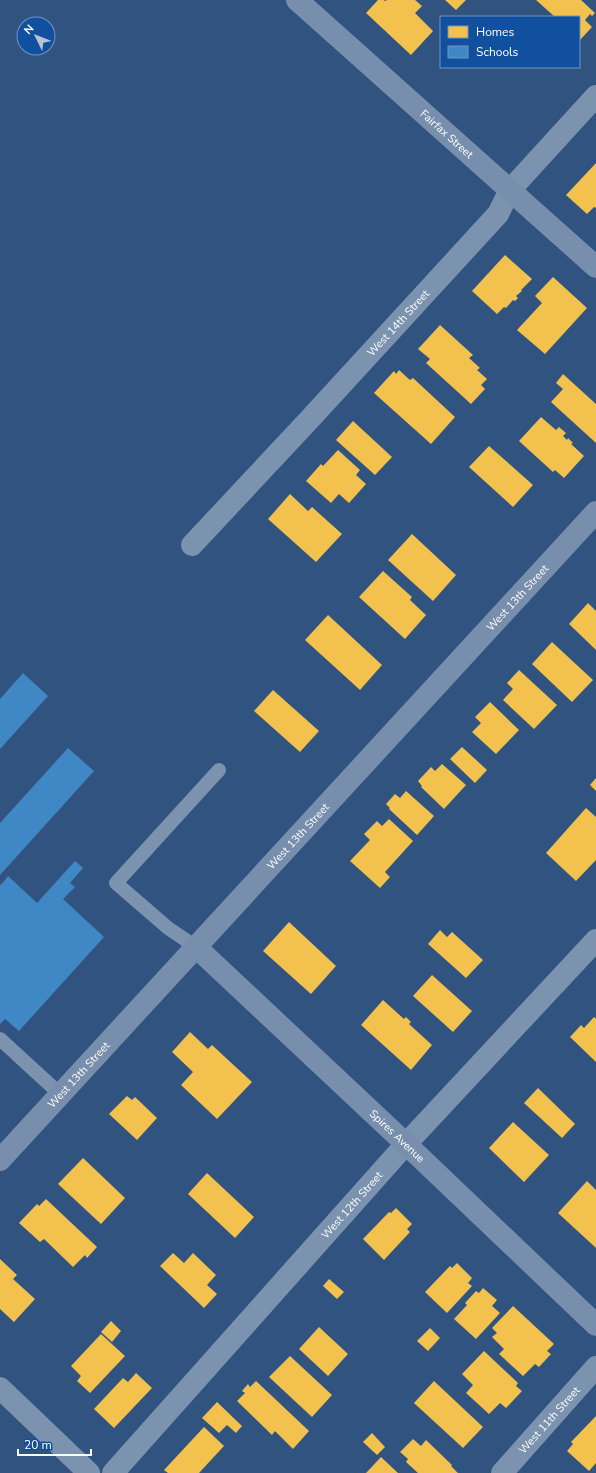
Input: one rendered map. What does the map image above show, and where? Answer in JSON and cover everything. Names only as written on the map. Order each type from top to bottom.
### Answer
[{"type":"street","name":"Fairfax Street","points":[[300,1],[596,267]]},
{"type":"street","name":"West 14th Street","points":[[192,545],[314,415],[498,214],[510,190],[596,96]]},
{"type":"street","name":"West 13th Street","points":[[0,1160],[596,512]]},
{"type":"street","name":"West 12th Street","points":[[113,1473],[406,1144],[596,940]]},
{"type":"street","name":"Spires Avenue","points":[[196,947],[406,1144],[596,1326]]},
{"type":"street","name":"West 11th Street","points":[[502,1473],[596,1367]]},
{"type":"street","points":[[0,1388],[89,1473]]},
{"type":"lane","points":[[196,947],[168,928],[116,883],[219,770]]},
{"type":"lane","points":[[0,1039],[60,1094]]},
{"type":"building: Homes","points":[[378,0],[415,0],[422,6],[415,13],[433,31],[411,55],[366,13]]},
{"type":"building: Homes","points":[[445,0],[466,0],[456,10]]},
{"type":"building: Homes","points":[[536,0],[581,0],[595,13],[592,16],[590,14],[585,20],[592,27],[580,40],[580,16],[554,16]]},
{"type":"building: Homes","points":[[596,163],[596,208],[594,207],[587,214],[566,195]]},
{"type":"building: Homes","points":[[505,255],[532,279],[516,296],[518,298],[515,301],[513,300],[506,308],[504,307],[497,314],[472,291]]},
{"type":"building: Homes","points":[[553,277],[587,308],[545,354],[517,330],[542,303],[535,296]]},
{"type":"building: Homes","points":[[440,325],[473,355],[469,358],[480,368],[477,370],[487,379],[481,385],[485,389],[471,404],[426,363],[430,359],[418,349]]},
{"type":"building: Homes","points":[[399,370],[410,380],[413,378],[455,417],[431,444],[374,393],[394,371],[396,374]]},
{"type":"building: Homes","points":[[563,374],[596,404],[596,443],[551,402],[563,389],[556,383]]},
{"type":"building: Homes","points":[[541,417],[556,430],[559,427],[566,433],[563,436],[567,440],[568,438],[573,443],[571,444],[584,456],[564,478],[555,470],[553,472],[519,441]]},
{"type":"building: Homes","points":[[353,421],[392,457],[375,475],[336,440]]},
{"type":"building: Homes","points":[[489,446],[533,485],[513,507],[469,467]]},
{"type":"building: Homes","points":[[338,450],[360,470],[356,475],[366,484],[349,503],[339,494],[331,503],[306,481],[321,464],[323,466]]},
{"type":"building: Homes","points":[[290,494],[308,511],[312,507],[342,534],[316,562],[268,519]]},
{"type":"building: Homes","points":[[412,534],[456,575],[433,601],[388,560]]},
{"type":"building: Homes","points":[[383,571],[412,597],[410,600],[426,615],[405,639],[359,597]]},
{"type":"building: Homes","points":[[588,603],[596,611],[596,650],[569,624]]},
{"type":"building: Homes","points":[[328,615],[382,665],[360,690],[305,640]]},
{"type":"building: Homes","points":[[552,642],[593,680],[572,702],[532,664]]},
{"type":"building: Homes","points":[[519,670],[557,705],[534,729],[503,700],[513,689],[507,683]]},
{"type":"building: Homes","points":[[273,690],[319,731],[300,752],[254,711]]},
{"type":"building: Homes","points":[[490,702],[519,730],[496,754],[472,732],[481,723],[475,717]]},
{"type":"building: Homes","points":[[462,747],[487,770],[475,783],[450,759]]},
{"type":"building: Homes","points":[[442,764],[466,785],[444,809],[421,787],[422,786],[418,781],[431,767],[435,771]]},
{"type":"building: Homes","points":[[596,778],[596,791],[590,785]]},
{"type":"building: Homes","points":[[406,791],[434,816],[417,835],[389,809],[390,808],[386,804],[395,794],[400,798]]},
{"type":"building: Homes","points":[[586,808],[596,817],[596,860],[576,881],[546,853]]},
{"type":"building: Homes","points":[[389,819],[413,841],[385,872],[390,877],[380,888],[350,861],[370,840],[364,834],[377,821],[382,826]]},
{"type":"building: Homes","points":[[289,922],[336,966],[311,994],[263,951]]},
{"type":"building: Homes","points":[[440,930],[447,937],[452,932],[483,960],[466,978],[428,944]]},
{"type":"building: Homes","points":[[432,975],[472,1011],[453,1032],[413,996]]},
{"type":"building: Homes","points":[[383,1000],[404,1019],[406,1017],[411,1022],[409,1024],[432,1045],[411,1070],[361,1025]]},
{"type":"building: Homes","points":[[594,1017],[596,1019],[596,1062],[570,1037],[581,1025],[584,1028]]},
{"type":"building: Homes","points":[[190,1032],[208,1049],[212,1045],[252,1082],[217,1119],[181,1085],[193,1072],[172,1052]]},
{"type":"building: Homes","points":[[538,1088],[575,1124],[562,1138],[524,1103]]},
{"type":"building: Homes","points":[[127,1096],[132,1100],[135,1097],[157,1118],[137,1140],[109,1114]]},
{"type":"building: Homes","points":[[513,1122],[549,1155],[524,1182],[489,1148]]},
{"type":"building: Homes","points":[[83,1158],[125,1198],[101,1224],[58,1184]]},
{"type":"building: Homes","points":[[207,1173],[254,1217],[235,1238],[188,1194]]},
{"type":"building: Homes","points":[[587,1181],[596,1190],[596,1248],[558,1213]]},
{"type":"building: Homes","points":[[46,1199],[97,1247],[87,1258],[85,1255],[73,1267],[44,1239],[40,1242],[19,1223],[37,1204],[39,1206]]},
{"type":"building: Homes","points":[[396,1208],[412,1224],[407,1229],[410,1232],[384,1260],[363,1239],[389,1212],[391,1213]]},
{"type":"building: Homes","points":[[173,1253],[184,1263],[193,1253],[216,1275],[207,1285],[217,1294],[204,1308],[160,1266]]},
{"type":"building: Homes","points":[[0,1259],[17,1275],[13,1279],[35,1299],[14,1322],[0,1309]]},
{"type":"building: Homes","points":[[457,1263],[472,1278],[468,1283],[472,1286],[447,1313],[425,1292],[450,1266],[452,1268]]},
{"type":"building: Homes","points":[[329,1279],[344,1292],[337,1299],[323,1286]]},
{"type":"building: Homes","points":[[483,1288],[497,1300],[492,1306],[500,1313],[476,1339],[454,1319],[467,1305],[465,1303],[476,1291],[479,1293]]},
{"type":"building: Homes","points":[[513,1306],[554,1344],[547,1351],[551,1354],[539,1367],[535,1364],[523,1376],[499,1354],[504,1349],[492,1337],[497,1333],[492,1328]]},
{"type":"building: Homes","points":[[111,1321],[121,1331],[112,1342],[101,1332]]},
{"type":"building: Homes","points":[[319,1327],[348,1354],[328,1376],[299,1349]]},
{"type":"building: Homes","points":[[430,1328],[440,1338],[428,1351],[417,1341]]},
{"type":"building: Homes","points":[[101,1334],[125,1356],[90,1393],[77,1381],[81,1376],[71,1366]]},
{"type":"building: Homes","points":[[484,1351],[518,1383],[516,1386],[522,1391],[506,1408],[500,1403],[489,1414],[466,1393],[473,1385],[462,1374]]},
{"type":"building: Homes","points":[[290,1356],[332,1395],[312,1417],[269,1377]]},
{"type":"building: Homes","points":[[136,1373],[152,1388],[114,1428],[94,1409],[123,1378],[128,1382]]},
{"type":"building: Homes","points":[[256,1381],[309,1431],[293,1449],[275,1431],[272,1435],[237,1401],[245,1393],[242,1391],[248,1384],[250,1387]]},
{"type":"building: Homes","points":[[434,1381],[483,1427],[463,1448],[414,1403]]},
{"type":"building: Homes","points":[[217,1402],[242,1426],[236,1433],[227,1425],[219,1433],[202,1418]]},
{"type":"building: Homes","points":[[596,1416],[596,1463],[589,1471],[567,1451],[573,1444],[571,1442]]},
{"type":"building: Homes","points":[[204,1427],[224,1446],[199,1473],[168,1473],[164,1470]]},
{"type":"building: Homes","points":[[372,1433],[385,1447],[377,1455],[363,1442]]},
{"type":"building: Homes","points":[[413,1439],[421,1446],[426,1440],[452,1465],[451,1466],[458,1473],[418,1473],[406,1462],[408,1459],[400,1452]]},
{"type":"building: Homes","points":[[381,1457],[398,1473],[366,1473]]},
{"type":"building: Schools","points":[[23,673],[48,696],[0,749],[0,699]]},
{"type":"building: Schools","points":[[68,748],[94,771],[0,875],[0,823]]},
{"type":"building: Schools","points":[[75,861],[83,868],[70,883],[75,887],[63,899],[104,937],[19,1031],[5,1019],[0,1024],[0,884],[1,885],[8,876],[37,903]]}]
